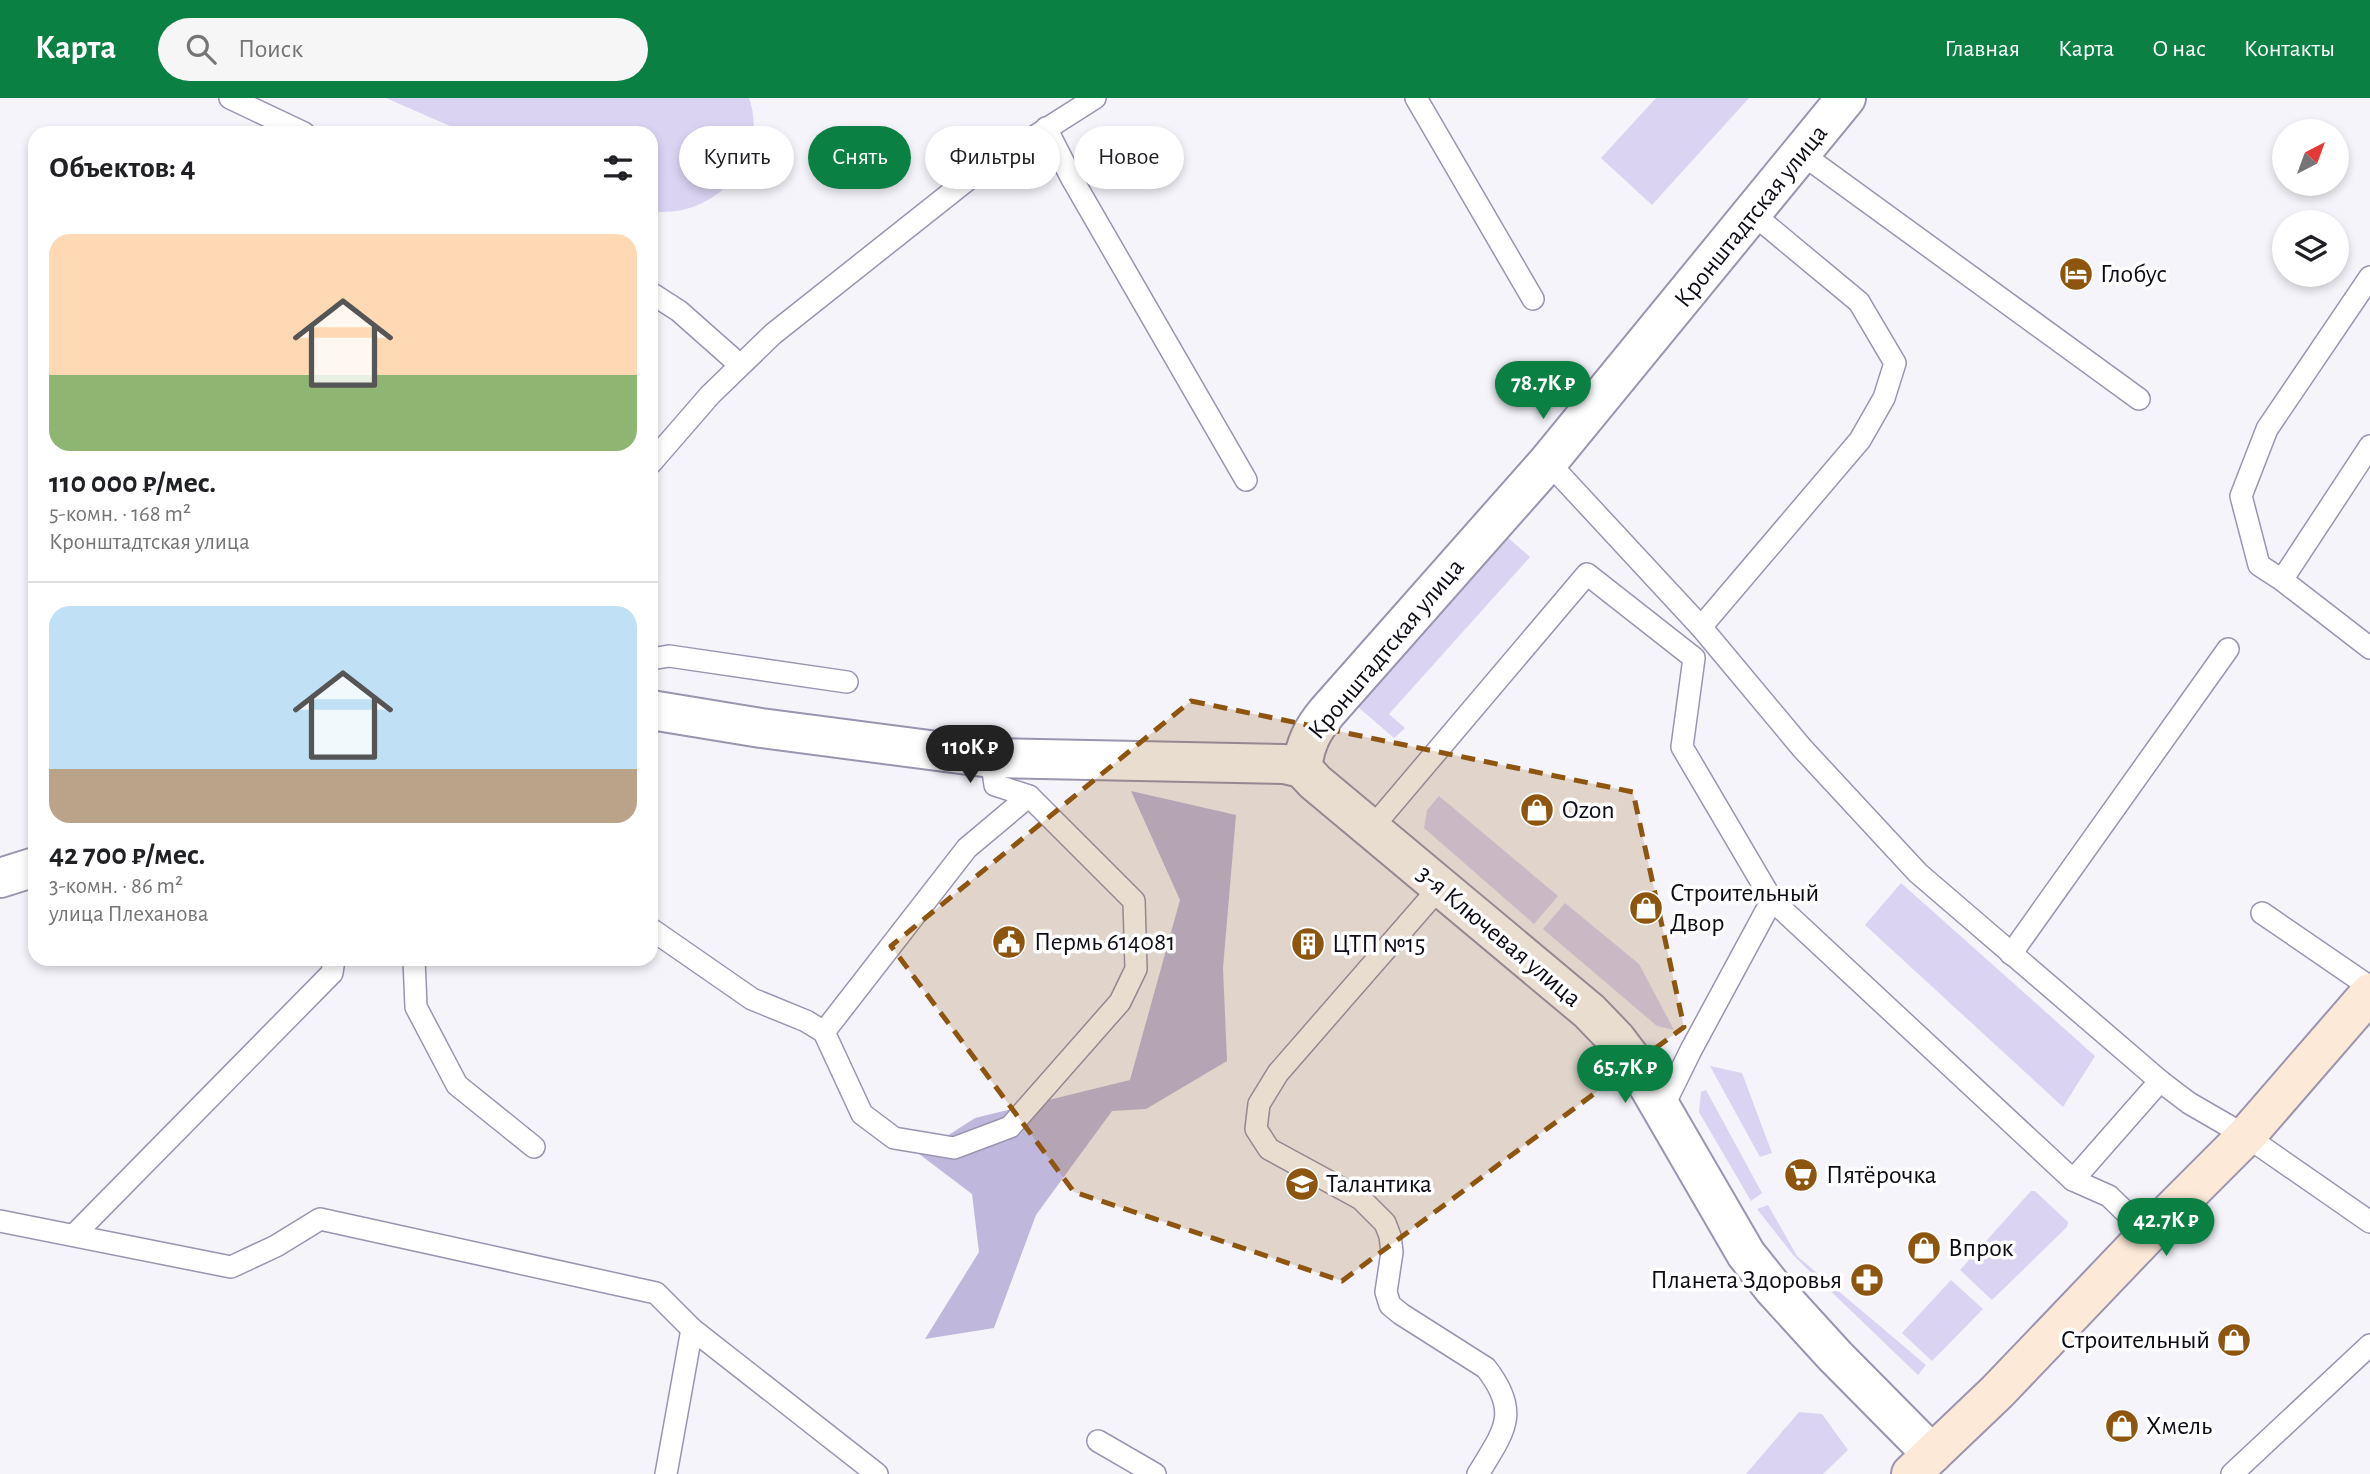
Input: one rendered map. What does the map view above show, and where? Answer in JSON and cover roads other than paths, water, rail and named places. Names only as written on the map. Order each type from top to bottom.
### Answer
[{"type":"main road","points":[[1922,1464],[1997,1392],[2246,1136],[2370,993]]},
{"type":"street","name":"Кронштадтская улица","points":[[658,711],[761,728],[991,758],[1284,764],[1301,768],[1304,747],[1326,712],[1548,462],[1846,98]]},
{"type":"street","name":"3-я Ключевая улица","points":[[1301,768],[1589,1011],[1616,1039],[1638,1068],[1724,1220],[1753,1263],[1835,1356],[1922,1464]]},
{"type":"street","points":[[0,878],[28,869]]},
{"type":"lane","points":[[230,98],[289,126]]},
{"type":"lane","points":[[1049,126],[1095,98]]},
{"type":"lane","points":[[1416,98],[1533,299]]},
{"type":"lane","points":[[1801,154],[2139,399]]},
{"type":"lane","points":[[1060,155],[1246,480]]},
{"type":"lane","points":[[658,455],[710,394],[773,334],[956,189]]},
{"type":"lane","points":[[1701,627],[1860,440],[1884,397],[1895,363],[1859,302],[1753,214]]},
{"type":"lane","points":[[2370,277],[2267,429],[2241,496],[2259,565],[2370,648]]},
{"type":"lane","points":[[658,298],[679,311],[740,365]]},
{"type":"lane","points":[[2282,580],[2370,446]]},
{"type":"lane","points":[[1548,462],[1701,627],[1802,748],[1918,873],[2160,1082],[2189,1103],[2246,1136],[2370,1222]]},
{"type":"lane","points":[[1371,829],[1587,574],[1694,658],[1682,747],[1772,900],[2073,1180],[2109,1196],[2148,1234]]},
{"type":"lane","points":[[2011,954],[2228,649]]},
{"type":"lane","points":[[658,658],[669,656],[847,682]]},
{"type":"lane","points":[[658,934],[752,999],[806,1021],[824,1032],[862,1114],[894,1138],[954,1148],[1010,1126],[1120,1002],[1136,969],[1134,901],[1029,796],[995,785],[991,758]]},
{"type":"lane","points":[[824,1032],[967,848],[1029,796]]},
{"type":"lane","points":[[1440,887],[1278,1073],[1259,1104],[1256,1129],[1269,1149],[1361,1199],[1374,1211],[1385,1223],[1390,1236],[1391,1252],[1386,1292],[1390,1305],[1486,1368],[1495,1379],[1506,1400],[1505,1424],[1478,1474]]},
{"type":"lane","points":[[1662,1109],[1772,900]]},
{"type":"lane","points":[[2262,913],[2370,987]]},
{"type":"lane","points":[[74,1235],[332,973],[333,966]]},
{"type":"lane","points":[[414,966],[416,1007],[457,1085],[534,1147]]},
{"type":"lane","points":[[2073,1180],[2160,1082]]},
{"type":"lane","points":[[0,1220],[231,1267],[320,1219],[656,1293],[692,1329],[877,1474]]},
{"type":"lane","points":[[666,1474],[692,1329]]},
{"type":"lane","points":[[2232,1474],[2370,1345]]},
{"type":"lane","points":[[1098,1441],[1155,1474]]},
{"type":"place","name":"Глобус","points":[[2076,274]]},
{"type":"place","name":"Ozon","points":[[1537,810]]},
{"type":"place","name":"Строительный Двор","points":[[1646,908]]},
{"type":"place","name":"Пермь 614081","points":[[1009,942]]},
{"type":"place","name":"ЦТП №15","points":[[1308,944]]},
{"type":"place","name":"Пятёрочка","points":[[1801,1175]]},
{"type":"place","name":"Талантика","points":[[1302,1184]]},
{"type":"place","name":"Впрок","points":[[1924,1248]]},
{"type":"place","name":"Планета Здоровья","points":[[1867,1280]]},
{"type":"place","name":"Строительный","points":[[2234,1340]]},
{"type":"place","name":"Хмель","points":[[2122,1426]]}]
